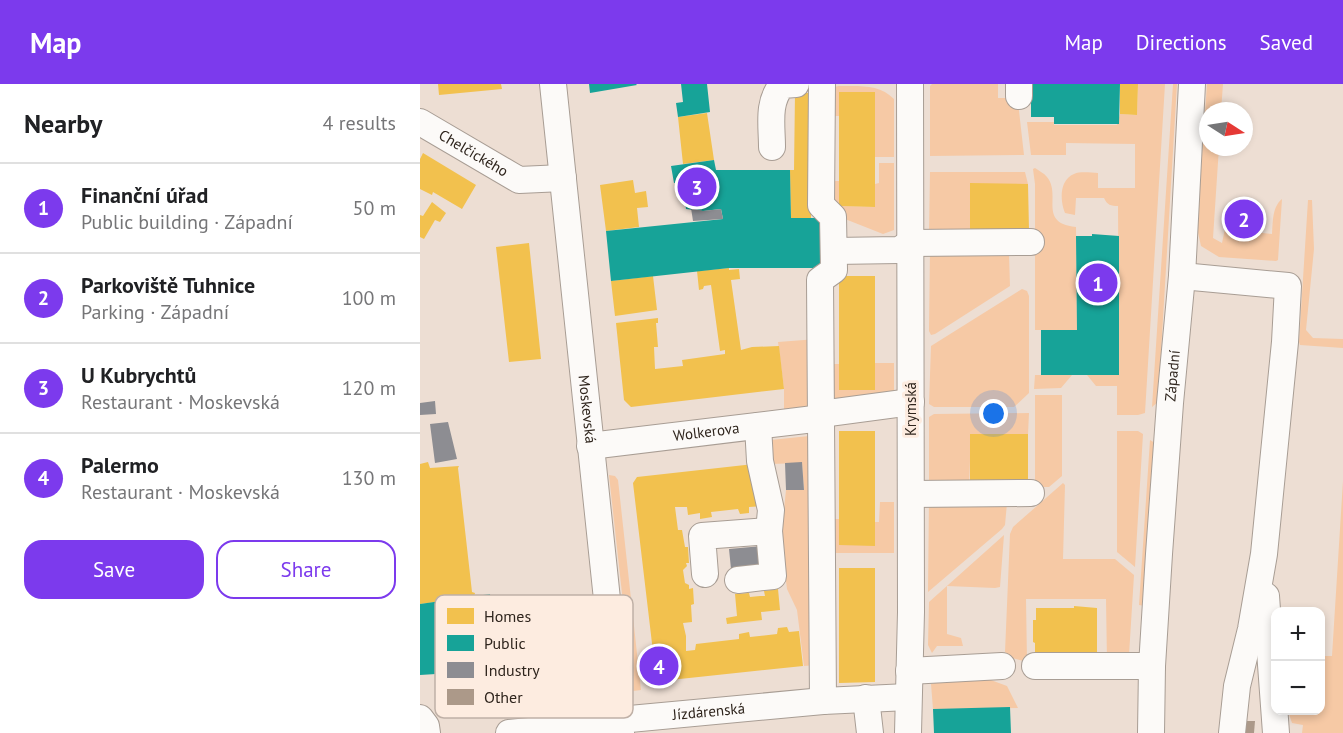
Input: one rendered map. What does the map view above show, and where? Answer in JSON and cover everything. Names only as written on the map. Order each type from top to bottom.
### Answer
[{"type":"street","name":"Moskevská","points":[[553,84],[606,595]]},
{"type":"street","points":[[772,147],[771,104],[774,94],[782,85],[796,84]]},
{"type":"street","points":[[822,84],[821,205],[833,217],[834,251],[834,270],[820,280],[823,701]]},
{"type":"street","name":"Krymská","points":[[908,733],[911,494],[910,84]]},
{"type":"street","name":"Západní","points":[[1151,733],[1152,666],[1170,403],[1182,276],[1192,84]]},
{"type":"street","name":"Chelčického","points":[[420,122],[519,180],[563,178]]},
{"type":"street","points":[[834,251],[899,250],[910,243],[1031,242]]},
{"type":"street","points":[[1182,276],[1288,286],[1285,342],[1264,554],[1251,629],[1237,686],[1232,733]]},
{"type":"street","name":"Wolkerova","points":[[590,446],[814,419],[821,414],[911,402]]},
{"type":"street","points":[[738,580],[773,576],[769,531],[771,510],[760,461],[758,426]]},
{"type":"street","points":[[911,494],[1030,493]]},
{"type":"street","points":[[705,574],[702,536],[769,531]]},
{"type":"street","points":[[1264,554],[1276,733]]},
{"type":"street","points":[[909,670],[1002,666]]},
{"type":"street","points":[[1035,666],[1152,666]]},
{"type":"street","name":"Západní","points":[[1143,733],[1152,666]]},
{"type":"street","name":"Jízdárenská","points":[[509,733],[600,724],[620,727],[823,701],[908,697]]},
{"type":"street","points":[[866,698],[870,733]]},
{"type":"street","points":[[420,718],[426,726],[427,733]]},
{"type":"shaded area","points":[[932,84],[998,84],[998,98],[1015,98],[1018,102],[1024,155],[930,156],[930,86]]},
{"type":"shaded area","points":[[1138,84],[1165,84],[1145,413],[1117,415],[1117,386],[1096,386],[1087,375],[1119,374],[1118,206],[1110,205],[1104,198],[1076,198],[1075,215],[1065,213],[1062,191],[1069,177],[1083,172],[1098,173],[1098,188],[1135,188],[1135,144],[1066,143],[1066,155],[1031,155],[1027,122],[1054,122],[1054,125],[1117,125],[1120,114],[1137,115]]},
{"type":"shaded area","points":[[1173,84],[1177,84],[1158,402],[1152,407]]},
{"type":"shaded area","points":[[1207,84],[1223,84],[1222,102],[1206,102]]},
{"type":"shaded area","points":[[834,87],[876,88],[894,99],[894,157],[875,157],[839,116],[827,116]]},
{"type":"shaded area","points":[[1202,156],[1218,156],[1213,238],[1222,243],[1225,229],[1272,234],[1275,210],[1282,199],[1278,260],[1276,261],[1219,257],[1201,246],[1197,228]]},
{"type":"shaded area","points":[[879,163],[894,163],[894,230],[883,234],[845,219],[837,212],[827,181],[839,181],[839,206],[875,207],[875,184],[879,183]]},
{"type":"shaded area","points":[[1035,168],[1046,176],[1051,184],[1052,207],[1057,220],[1076,227],[1077,330],[1035,330],[1035,184],[1033,169]]},
{"type":"shaded area","points":[[930,172],[1025,172],[1028,184],[970,184],[970,231],[929,236]]},
{"type":"shaded area","points":[[1308,200],[1312,200],[1314,249],[1306,330],[1313,338],[1343,339],[1343,348],[1300,345],[1299,342]]},
{"type":"shaded area","points":[[930,250],[1009,253],[1010,286],[931,335],[929,331]]},
{"type":"shaded area","points":[[1022,289],[1027,291],[1029,296],[1029,393],[1014,407],[934,407],[929,404],[931,346]]},
{"type":"shaded area","points":[[817,339],[817,393],[808,407],[784,410],[784,389],[778,342]]},
{"type":"shaded area","points":[[875,363],[894,363],[894,394],[832,402],[826,364],[839,364],[840,390],[875,390]]},
{"type":"shaded area","points":[[1035,375],[1072,375],[1061,388],[1034,389]]},
{"type":"shaded area","points":[[1035,395],[1062,395],[1062,476],[1049,487],[1035,487]]},
{"type":"shaded area","points":[[1029,413],[1028,434],[971,434],[969,488],[929,486],[929,417],[934,414]]},
{"type":"shaded area","points":[[1117,431],[1138,431],[1143,434],[1135,567],[1117,552]]},
{"type":"shaded area","points":[[809,436],[817,665],[804,666],[797,610],[787,589],[781,539],[786,490],[804,490],[802,463],[770,464],[771,440]]},
{"type":"shaded area","points":[[1150,440],[1155,443],[1145,606],[1139,605]]},
{"type":"shaded area","points":[[609,475],[615,476],[618,480],[631,595],[622,595]]},
{"type":"shaded area","points":[[1343,481],[1343,733],[1302,733],[1303,725],[1292,723],[1289,715],[1325,715],[1325,656],[1332,656]]},
{"type":"shaded area","points":[[1063,483],[1065,485],[1063,559],[1115,559],[1134,575],[1129,655],[1107,662],[1106,599],[1026,599],[1027,662],[1012,658],[1005,652],[1010,534],[1013,527]]},
{"type":"shaded area","points":[[929,499],[1007,503],[1005,525],[1002,529],[928,592]]},
{"type":"shaded area","points":[[880,502],[894,502],[894,553],[829,553],[826,519],[839,519],[839,545],[875,545],[875,522],[879,522]]},
{"type":"shaded area","points":[[1004,535],[1000,587],[947,586],[947,634],[961,638],[963,646],[937,646],[932,653],[928,645],[929,602]]},
{"type":"shaded area","points":[[633,617],[641,690],[633,691]]},
{"type":"shaded area","points":[[988,679],[1007,686],[1018,708],[933,709],[931,684],[942,681]]},
{"type":"building: Homes","points":[[438,84],[501,84],[502,89],[439,95]]},
{"type":"building: Homes","points":[[1120,84],[1138,84],[1137,115],[1120,114]]},
{"type":"building: Homes","points":[[839,92],[875,92],[875,207],[839,206]]},
{"type":"building: Homes","points":[[795,93],[812,93],[811,218],[791,218],[790,170],[794,170]]},
{"type":"building: Homes","points":[[707,113],[714,160],[683,164],[678,117]]},
{"type":"building: Homes","points":[[423,153],[476,185],[462,209],[433,192],[432,195],[420,189],[420,159]]},
{"type":"building: Homes","points":[[633,180],[635,193],[646,191],[648,207],[637,208],[639,227],[606,231],[600,185]]},
{"type":"building: Homes","points":[[970,183],[1028,184],[1029,230],[970,231]]},
{"type":"building: Homes","points":[[432,202],[446,213],[440,222],[435,220],[424,239],[420,237],[420,215],[423,216]]},
{"type":"building: Homes","points":[[529,243],[541,359],[509,362],[496,247]]},
{"type":"building: Homes","points":[[729,268],[729,270],[739,269],[740,279],[731,280],[741,350],[752,347],[779,346],[784,389],[631,407],[624,400],[616,323],[658,318],[658,323],[656,323],[658,347],[654,347],[655,369],[683,366],[682,360],[725,354],[725,350],[720,351],[711,285],[699,290],[697,271]]},
{"type":"building: Homes","points":[[653,276],[657,310],[615,316],[611,281]]},
{"type":"building: Homes","points":[[839,276],[875,276],[875,390],[839,390]]},
{"type":"building: Homes","points":[[839,431],[875,431],[875,546],[839,545]]},
{"type":"building: Homes","points":[[970,434],[1028,434],[1028,481],[970,481]]},
{"type":"building: Homes","points":[[428,462],[430,468],[459,466],[472,592],[474,595],[435,595],[435,602],[420,604],[420,464]]},
{"type":"building: Homes","points":[[754,464],[764,506],[749,507],[749,513],[740,514],[738,509],[711,512],[712,517],[700,519],[700,513],[688,515],[687,507],[675,507],[678,530],[682,530],[685,547],[688,547],[689,563],[686,563],[687,566],[683,570],[685,583],[689,585],[689,589],[693,588],[692,622],[683,623],[686,651],[695,650],[696,644],[739,639],[739,634],[749,632],[750,637],[777,634],[778,628],[787,627],[789,632],[799,631],[803,666],[661,681],[656,677],[633,483],[637,477]]},
{"type":"building: Homes","points":[[839,568],[875,568],[875,682],[839,683]]},
{"type":"building: Homes","points":[[778,589],[780,610],[761,612],[762,620],[727,624],[726,618],[737,616],[735,594],[749,593],[750,597],[765,596],[764,591]]},
{"type":"building: Homes","points":[[1074,606],[1097,608],[1097,655],[1035,655],[1033,620],[1036,620],[1036,608],[1074,608]]},
{"type":"building: Public","points":[[589,84],[636,84],[637,85],[590,93]]},
{"type":"building: Public","points":[[681,84],[707,84],[710,112],[678,117],[676,103],[683,102]]},
{"type":"building: Public","points":[[1031,84],[1120,84],[1119,124],[1054,124],[1054,117],[1031,117]]},
{"type":"building: Public","points":[[714,160],[716,170],[790,170],[791,218],[825,218],[826,268],[729,268],[611,281],[606,231],[723,219],[721,209],[703,211],[686,209],[682,182],[674,183],[671,166]]},
{"type":"building: Public","points":[[1092,234],[1119,236],[1119,375],[1041,375],[1041,330],[1077,330],[1076,236],[1092,236]]},
{"type":"building: Public","points":[[435,602],[435,674],[420,675],[420,604]]},
{"type":"building: Public","points":[[1010,707],[1011,733],[934,733],[933,709]]},
{"type":"building: Industry","points":[[691,208],[703,211],[721,209],[723,219],[693,221]]},
{"type":"building: Industry","points":[[435,401],[436,414],[420,415],[420,403]]},
{"type":"building: Industry","points":[[448,422],[457,459],[435,463],[430,424]]},
{"type":"building: Industry","points":[[802,462],[804,490],[786,490],[785,463]]},
{"type":"building: Industry","points":[[762,546],[764,566],[731,569],[729,549]]},
{"type":"building: Other","points":[[1241,721],[1255,721],[1254,733],[1240,733]]},
{"type":"place","name":"U Kubrychtů","points":[[697,187]]},
{"type":"place","name":"Parkoviště Tuhnice","points":[[1244,219]]},
{"type":"place","name":"Finanční úřad","points":[[1098,283]]},
{"type":"place","name":"Palermo","points":[[659,666]]}]
